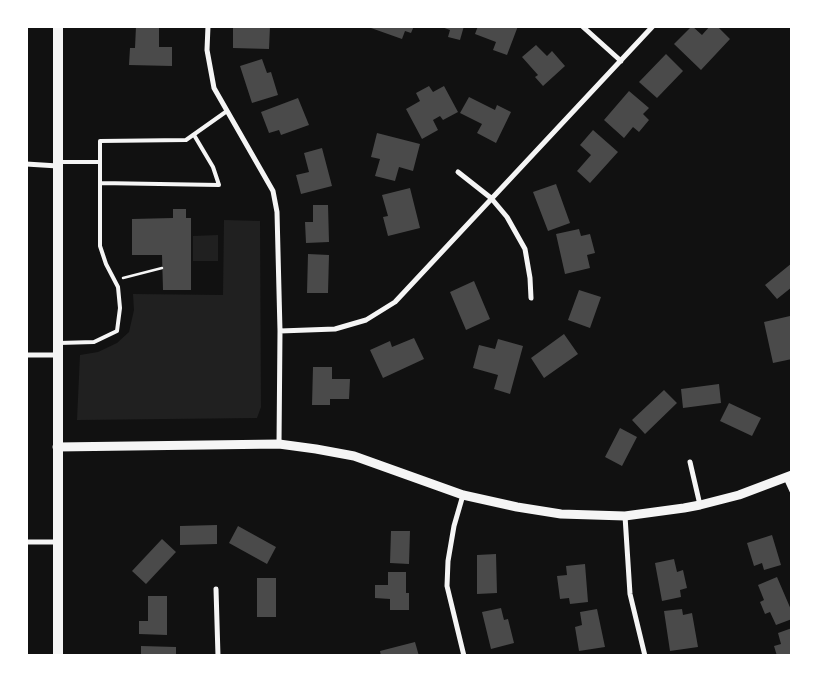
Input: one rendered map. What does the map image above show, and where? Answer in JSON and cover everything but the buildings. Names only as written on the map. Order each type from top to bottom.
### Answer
[{"type":"main road","points":[[58,26],[58,656]]},
{"type":"street","points":[[208,26],[207,50],[214,88],[273,191],[277,212],[280,331],[279,444]]},
{"type":"street","points":[[582,26],[621,61]]},
{"type":"street","points":[[280,331],[335,329],[366,320],[395,302],[653,26]]},
{"type":"street","points":[[26,164],[58,164]]},
{"type":"street","points":[[458,172],[491,198],[507,217],[525,249],[531,298]]},
{"type":"street","points":[[26,355],[58,355]]},
{"type":"street","points":[[57,447],[279,444],[354,456],[463,495],[517,507],[561,514],[625,516],[684,508],[739,495],[789,477],[792,491]]},
{"type":"street","points":[[690,462],[700,504]]},
{"type":"street","points":[[463,495],[454,526],[448,561],[447,586],[464,656]]},
{"type":"street","points":[[625,516],[630,594],[645,656]]},
{"type":"street","points":[[26,542],[58,542]]},
{"type":"street","points":[[216,589],[218,656]]},
{"type":"lane","points":[[57,343],[94,342],[117,331],[120,308],[118,287],[106,264],[100,246],[100,141],[186,140],[227,111]]},
{"type":"lane","points":[[100,183],[219,185],[213,167],[194,135]]},
{"type":"lane","points":[[58,164],[100,162]]},
{"type":"path","points":[[114,280],[162,268]]},
{"type":"shaded area","points":[[224,220],[260,221],[261,407],[257,418],[77,420],[80,355],[98,352],[117,343],[129,332],[134,310],[133,294],[223,295]]},
{"type":"shaded area","points":[[218,235],[218,261],[193,261],[193,236]]}]
